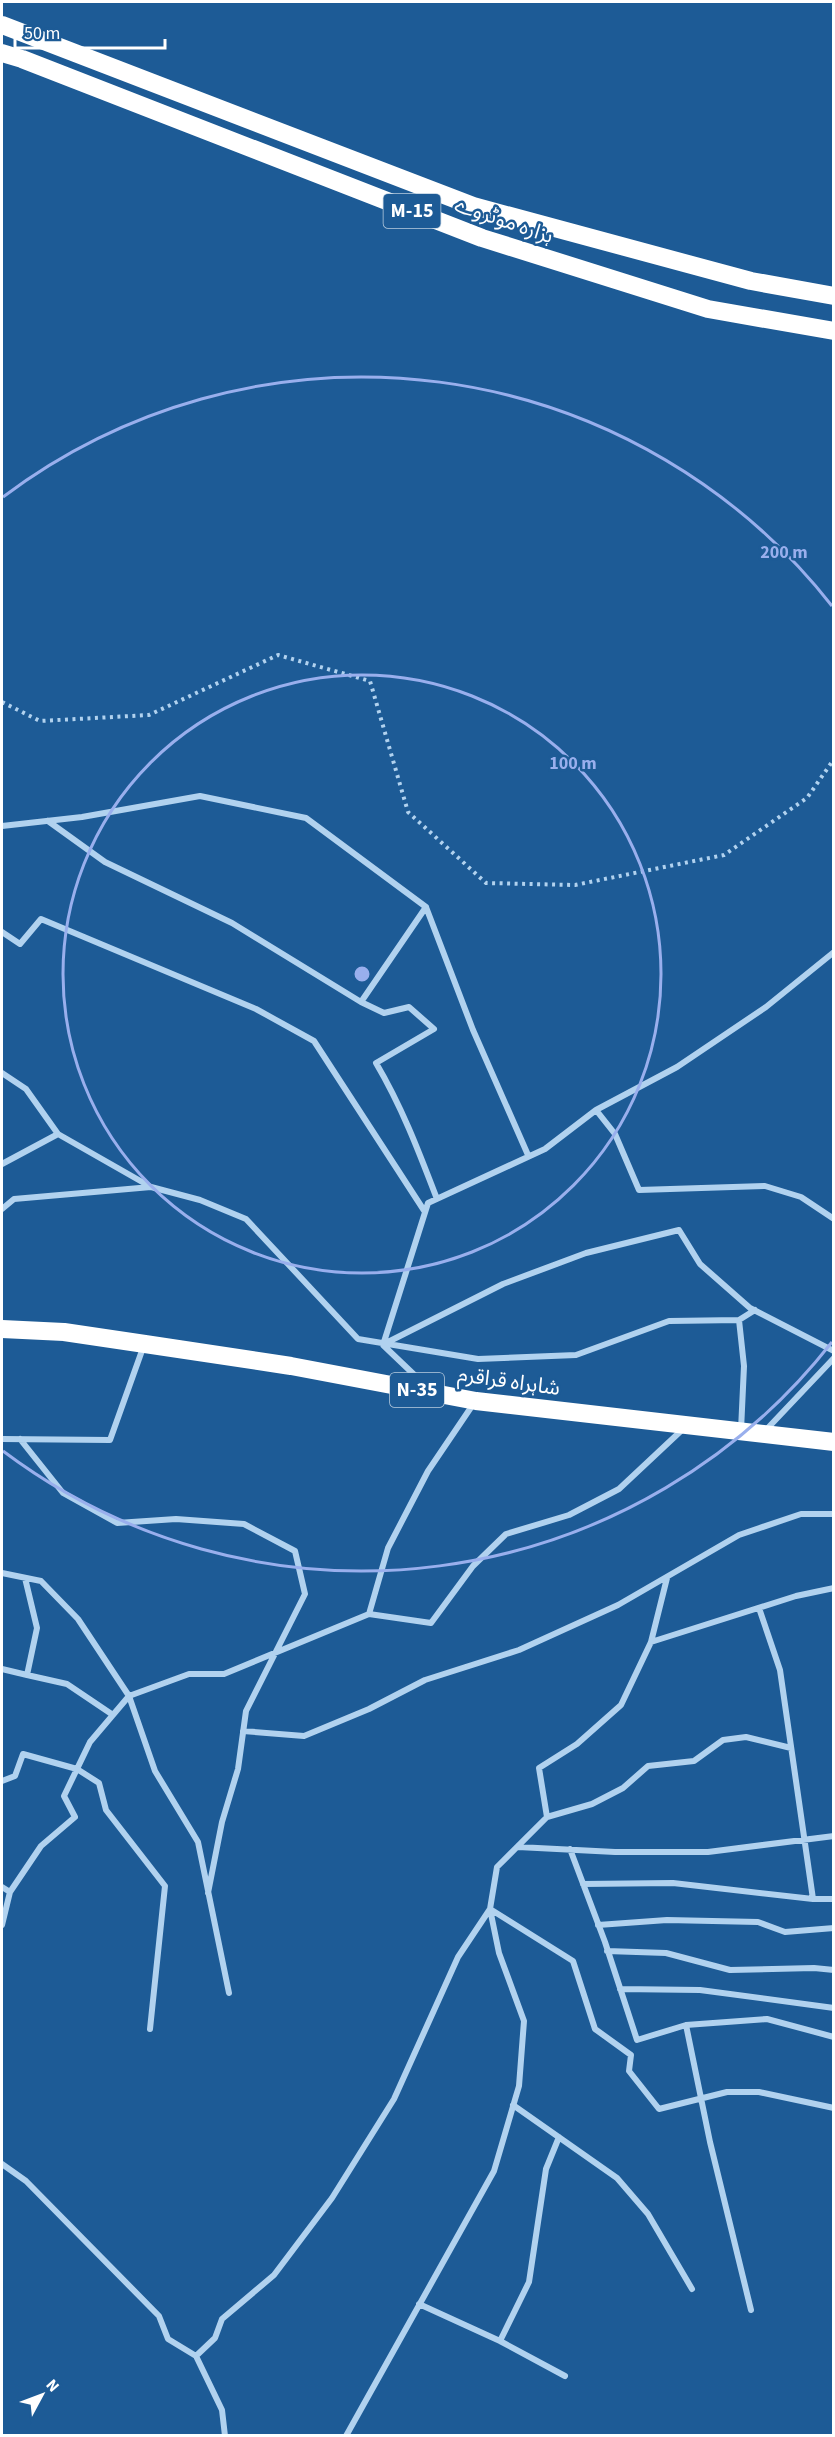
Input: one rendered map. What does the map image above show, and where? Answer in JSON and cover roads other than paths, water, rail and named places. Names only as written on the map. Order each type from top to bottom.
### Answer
[{"type":"highway","name":"ہزارہ موٹروے","points":[[2,25],[473,206],[751,281],[834,296]]},
{"type":"highway","name":"ہزارہ موٹروے","points":[[2,53],[33,63],[482,238],[708,309],[834,330]]},
{"type":"highway","name":"شاہراہ قراقرم","points":[[2,1329],[64,1332],[291,1366],[476,1401],[834,1442]]},
{"type":"street","points":[[2,826],[200,796],[306,818],[426,907],[473,1030],[528,1155]]},
{"type":"street","points":[[47,821],[105,862],[231,923],[361,1002],[384,1013],[409,1007],[434,1029],[376,1063],[404,1114],[437,1199]]},
{"type":"street","points":[[361,1002],[426,907]]},
{"type":"street","points":[[2,932],[20,944],[41,919],[256,1009],[314,1041],[425,1212]]},
{"type":"street","points":[[383,1345],[428,1203],[545,1149],[596,1110],[677,1067],[766,1008],[834,952]]},
{"type":"street","points":[[2,1073],[26,1089],[58,1134],[151,1187],[200,1200],[246,1219],[358,1339],[383,1345],[478,1359],[576,1355],[669,1321],[739,1320],[755,1310]]},
{"type":"street","points":[[596,1110],[615,1134],[639,1190],[765,1186],[801,1197],[834,1219]]},
{"type":"street","points":[[2,1164],[58,1134]]},
{"type":"street","points":[[2,1209],[14,1199],[151,1187]]},
{"type":"street","points":[[383,1345],[503,1284],[586,1253],[680,1230],[700,1264],[755,1310],[834,1351]]},
{"type":"street","points":[[739,1320],[744,1366],[741,1432]]},
{"type":"street","points":[[2,1439],[110,1440],[145,1344]]},
{"type":"street","points":[[383,1345],[433,1393]]},
{"type":"street","points":[[763,1434],[834,1358]]},
{"type":"street","points":[[369,1614],[388,1548],[428,1471],[476,1401]]},
{"type":"street","points":[[2,1925],[10,1892],[41,1846],[75,1817],[64,1796],[90,1742],[129,1696],[189,1674],[224,1674],[369,1614],[430,1623],[473,1566],[506,1534],[569,1515],[620,1489],[686,1425]]},
{"type":"street","points":[[20,1439],[63,1493],[117,1523],[176,1519],[244,1524],[295,1551],[305,1594],[246,1712],[238,1769],[222,1822],[208,1893]]},
{"type":"street","points":[[243,1731],[304,1736],[369,1708],[424,1680],[519,1650],[618,1605],[739,1534],[801,1514],[834,1514]]},
{"type":"street","points":[[2,1574],[41,1581],[78,1619],[129,1696],[155,1771],[198,1842],[229,1993]]},
{"type":"street","points":[[25,1578],[37,1628],[27,1675]]},
{"type":"street","points":[[547,1817],[538,1768],[577,1744],[621,1705],[651,1642],[667,1578]]},
{"type":"street","points":[[651,1642],[759,1608],[834,1588]]},
{"type":"street","points":[[759,1608],[780,1670],[813,1899]]},
{"type":"street","points":[[2,1669],[67,1684],[113,1715]]},
{"type":"street","points":[[346,2436],[494,2172],[519,2086],[524,2021],[499,1953],[490,1909],[497,1867],[547,1817],[592,1804],[623,1788],[648,1766],[694,1761],[723,1740],[746,1737],[791,1748]]},
{"type":"street","points":[[2,1781],[15,1776],[23,1754],[77,1769],[99,1783],[106,1810],[165,1886],[150,2029]]},
{"type":"street","points":[[518,1847],[708,1852],[834,1836]]},
{"type":"street","points":[[570,1850],[608,1951],[637,2040],[686,2025],[767,2019],[834,2037]]},
{"type":"street","points":[[583,1884],[673,1883],[813,1899],[834,1899]]},
{"type":"street","points":[[2,1887],[10,1892]]},
{"type":"street","points":[[490,1909],[573,1962],[595,2029],[632,2055],[629,2071],[659,2109],[727,2092],[759,2092],[834,2108]]},
{"type":"street","points":[[196,2356],[214,2338],[222,2319],[274,2275],[332,2198],[394,2099],[458,1957],[490,1909]]},
{"type":"street","points":[[598,1925],[667,1920],[758,1922],[784,1932],[834,1928]]},
{"type":"street","points":[[608,1951],[666,1953],[730,1970],[814,1968],[834,1970]]},
{"type":"street","points":[[620,1989],[700,1990],[834,2007]]},
{"type":"street","points":[[686,2025],[701,2099],[751,2310]]},
{"type":"street","points":[[513,2105],[617,2178],[648,2214],[692,2289]]},
{"type":"street","points":[[500,2341],[529,2282],[546,2169],[559,2137]]},
{"type":"street","points":[[2,2164],[26,2181],[159,2316],[168,2339],[196,2356],[222,2410],[225,2436]]},
{"type":"street","points":[[419,2304],[500,2341],[565,2376]]}]
